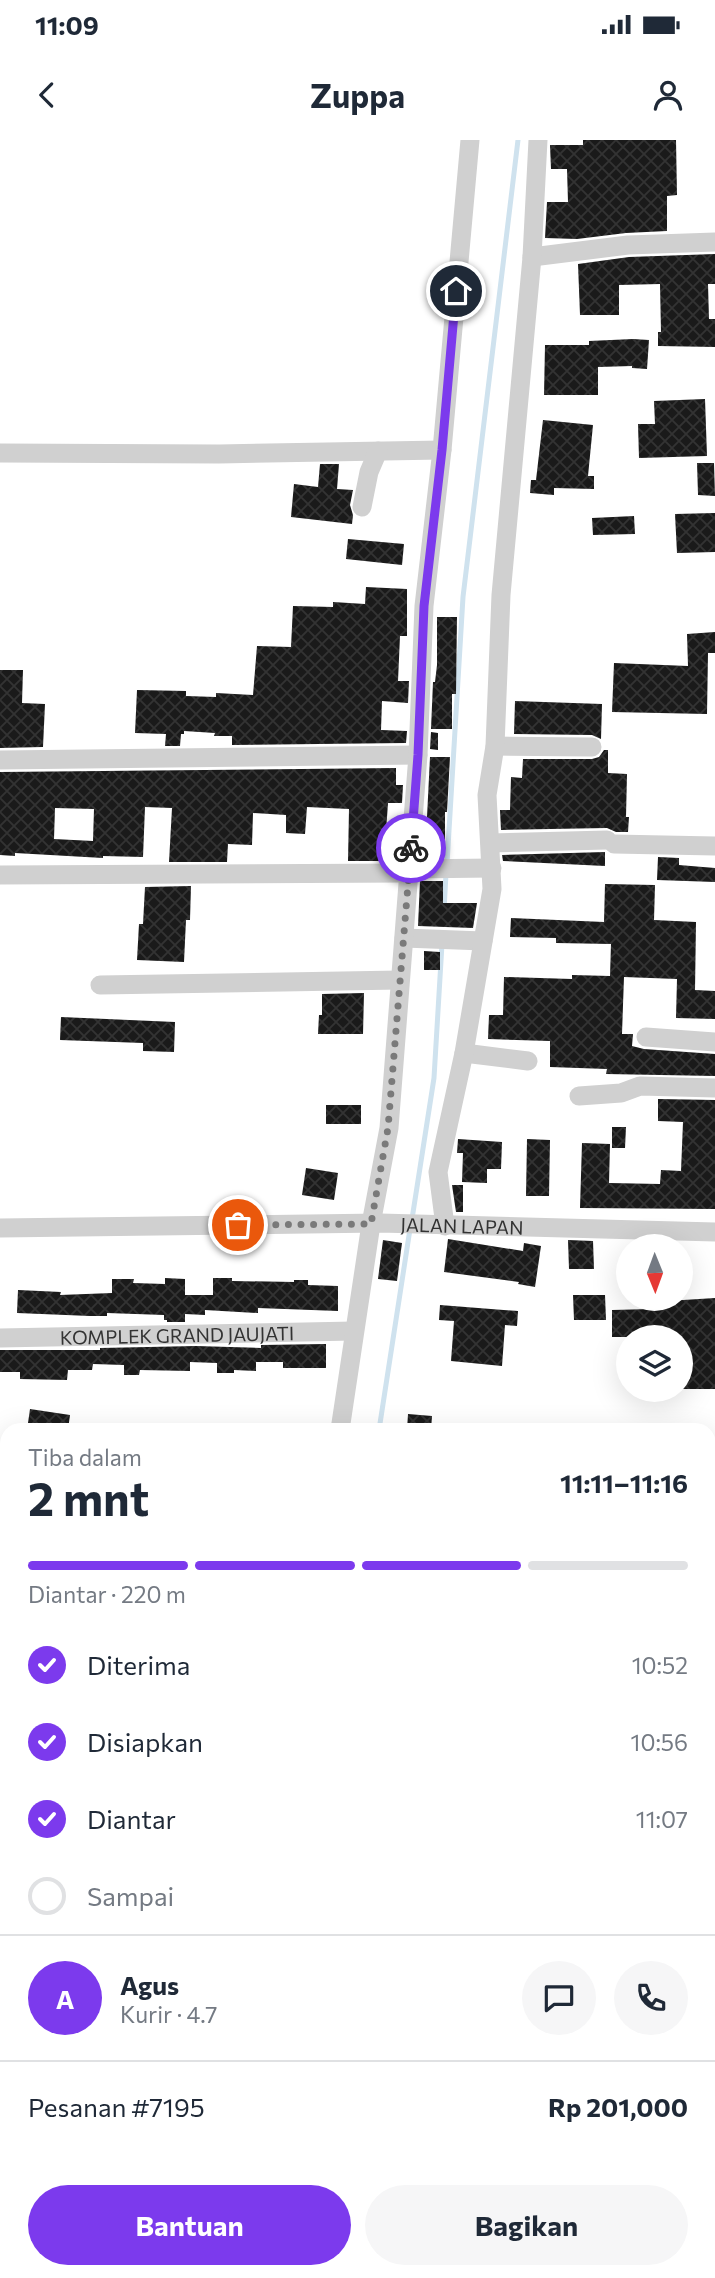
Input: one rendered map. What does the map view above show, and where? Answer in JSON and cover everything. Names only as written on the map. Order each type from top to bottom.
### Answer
[{"type":"street","points":[[341,1423],[354,1331],[375,1224],[388,1128],[418,755],[424,606],[442,450],[470,140]]},
{"type":"street","points":[[437,1226],[438,1172],[464,1053],[478,940],[492,889],[485,868],[490,843],[487,796],[495,746],[501,595],[531,257],[538,140]]},
{"type":"street","points":[[531,257],[628,245],[715,242]]},
{"type":"street","points":[[0,453],[219,454],[442,450]]},
{"type":"street","points":[[362,507],[369,472],[378,451]]},
{"type":"street","points":[[495,746],[592,747]]},
{"type":"street","points":[[0,760],[418,755]]},
{"type":"street","points":[[490,843],[610,842],[715,846]]},
{"type":"street","points":[[0,875],[485,868]]},
{"type":"street","points":[[404,938],[478,940]]},
{"type":"street","points":[[100,985],[400,980]]},
{"type":"street","points":[[646,1037],[715,1042]]},
{"type":"street","points":[[464,1053],[528,1061]]},
{"type":"street","points":[[579,1096],[621,1093],[640,1086],[715,1088]]},
{"type":"street","name":"JALAN LAPAN","points":[[0,1228],[375,1224],[715,1232]]},
{"type":"street","name":"KOMPLEK GRAND JAUJATI","points":[[0,1338],[354,1331]]},
{"type":"building","points":[[583,140],[676,140],[677,195],[667,196],[667,231],[577,239],[545,238],[547,202],[568,202],[567,169],[551,169],[550,145],[583,145]]},
{"type":"building","points":[[715,254],[715,284],[708,284],[709,319],[715,319],[715,347],[658,346],[658,332],[661,332],[660,284],[619,285],[619,315],[580,315],[578,264],[629,257]]},
{"type":"building","points":[[649,340],[647,369],[632,366],[598,367],[598,395],[544,395],[545,345],[589,345],[589,341]]},
{"type":"building","points":[[705,399],[707,456],[639,458],[638,424],[655,424],[654,401]]},
{"type":"building","points":[[543,420],[593,425],[588,476],[594,476],[594,489],[554,488],[554,495],[530,493],[531,480],[536,480]]},
{"type":"building","points":[[697,463],[714,463],[715,496],[698,495]]},
{"type":"building","points":[[320,464],[339,464],[337,489],[353,490],[350,505],[352,524],[291,517],[294,484],[318,487]]},
{"type":"building","points":[[715,513],[715,552],[677,553],[675,514]]},
{"type":"building","points":[[634,516],[635,534],[593,535],[592,518]]},
{"type":"building","points":[[348,539],[404,544],[402,565],[346,559]]},
{"type":"building","points":[[366,587],[407,589],[407,636],[400,636],[398,681],[409,681],[408,703],[382,701],[381,730],[407,731],[406,743],[232,745],[232,736],[184,731],[184,734],[181,734],[180,746],[165,746],[166,734],[135,733],[137,690],[186,691],[186,696],[216,697],[216,693],[253,695],[257,646],[291,647],[293,606],[333,607],[333,602],[365,604]]},
{"type":"building","points":[[437,617],[457,617],[456,694],[452,694],[452,729],[431,729],[433,682],[437,665]]},
{"type":"building","points":[[715,632],[715,653],[708,653],[707,714],[612,712],[614,663],[688,666],[687,634]]},
{"type":"building","points":[[0,670],[23,670],[22,703],[45,704],[43,747],[0,748]]},
{"type":"building","points":[[515,701],[602,704],[601,739],[592,735],[514,734]]},
{"type":"building","points":[[431,732],[438,733],[438,750],[430,749]]},
{"type":"building","points":[[604,750],[608,750],[608,773],[627,774],[628,832],[616,832],[607,828],[501,830],[500,810],[510,810],[511,777],[522,778],[523,759],[592,759],[599,757]]},
{"type":"building","points":[[430,757],[450,757],[445,812],[445,856],[425,857]]},
{"type":"building","points":[[396,768],[396,785],[403,785],[402,803],[388,803],[384,861],[348,861],[349,809],[307,807],[305,834],[286,833],[286,815],[253,813],[252,845],[228,844],[227,862],[169,862],[172,808],[145,807],[143,857],[103,858],[15,853],[15,856],[0,855],[0,772]],"holes":[[[55,808],[94,809],[93,841],[54,839]]]},
{"type":"building","points":[[605,852],[605,866],[503,861],[502,855]]},
{"type":"building","points":[[658,857],[679,858],[679,865],[715,868],[715,882],[657,880]]},
{"type":"building","points":[[420,881],[443,881],[443,903],[477,903],[473,928],[418,926]]},
{"type":"building","points":[[605,884],[655,885],[654,920],[696,922],[695,990],[715,991],[715,1019],[676,1018],[677,979],[624,977],[622,1034],[633,1034],[632,1046],[644,1049],[715,1054],[715,1076],[606,1074],[607,1069],[550,1067],[550,1041],[488,1039],[489,1015],[503,1015],[504,977],[572,979],[572,975],[610,976],[611,944],[556,943],[556,938],[510,937],[511,918],[604,922]]},
{"type":"building","points":[[191,886],[190,920],[186,920],[184,962],[137,960],[145,887]]},
{"type":"building","points":[[424,951],[440,952],[440,970],[424,970]]},
{"type":"building","points":[[364,993],[363,1034],[318,1034],[322,994]]},
{"type":"building","points":[[61,1017],[175,1022],[174,1052],[143,1051],[143,1043],[60,1040]]},
{"type":"building","points":[[658,1099],[715,1100],[715,1209],[580,1208],[582,1143],[610,1144],[609,1183],[660,1184],[661,1170],[681,1171],[683,1122],[658,1121]]},
{"type":"building","points":[[326,1105],[361,1105],[361,1124],[326,1124]]},
{"type":"building","points":[[612,1127],[626,1127],[625,1148],[612,1148]]},
{"type":"building","points":[[458,1139],[502,1142],[501,1169],[487,1169],[487,1183],[462,1182],[463,1153],[457,1153]]},
{"type":"building","points":[[527,1139],[550,1140],[549,1196],[526,1196]]},
{"type":"building","points":[[306,1168],[338,1173],[334,1200],[302,1195]]},
{"type":"building","points":[[452,1185],[463,1185],[463,1212],[456,1212]]},
{"type":"building","points":[[448,1239],[523,1251],[524,1243],[541,1246],[535,1287],[518,1284],[519,1282],[444,1272]]},
{"type":"building","points":[[383,1240],[402,1243],[397,1281],[378,1279]]},
{"type":"building","points":[[568,1240],[593,1241],[594,1269],[569,1269]]},
{"type":"building","points":[[165,1278],[185,1279],[185,1295],[213,1295],[213,1278],[232,1278],[232,1281],[308,1280],[308,1285],[338,1286],[338,1311],[258,1308],[258,1313],[205,1310],[205,1315],[185,1314],[185,1322],[167,1322],[164,1315],[17,1313],[18,1290],[61,1292],[60,1295],[112,1293],[112,1279],[165,1284]]},
{"type":"building","points":[[573,1295],[605,1295],[606,1320],[574,1320]]},
{"type":"building","points":[[715,1298],[715,1389],[693,1389],[693,1325],[616,1325],[616,1337],[612,1337],[612,1310],[693,1311],[693,1299]]},
{"type":"building","points":[[440,1305],[518,1311],[517,1326],[505,1325],[502,1366],[451,1361],[454,1321],[439,1320]]},
{"type":"building","points":[[326,1344],[326,1368],[283,1368],[283,1362],[256,1362],[256,1371],[234,1370],[234,1373],[217,1373],[217,1363],[190,1362],[190,1371],[140,1370],[139,1375],[124,1375],[124,1365],[93,1364],[92,1370],[68,1370],[67,1380],[20,1379],[20,1372],[0,1372],[0,1350],[196,1346],[261,1348],[261,1345]]},
{"type":"building","points":[[30,1409],[70,1415],[69,1423],[28,1423]]},
{"type":"building","points":[[408,1414],[432,1416],[432,1423],[407,1423]]},
{"type":"waterway","points":[[447,864],[463,597],[518,140]]},
{"type":"waterway","points":[[444,910],[446,874]]},
{"type":"waterway","points":[[412,1219],[434,1078],[442,944]]},
{"type":"waterway","points":[[380,1423],[410,1229]]},
{"type":"way so far","points":[[238,1225],[371,1224],[388,1128],[411,848]]},
{"type":"route","points":[[411,848],[424,606],[442,450],[456,291]]}]
